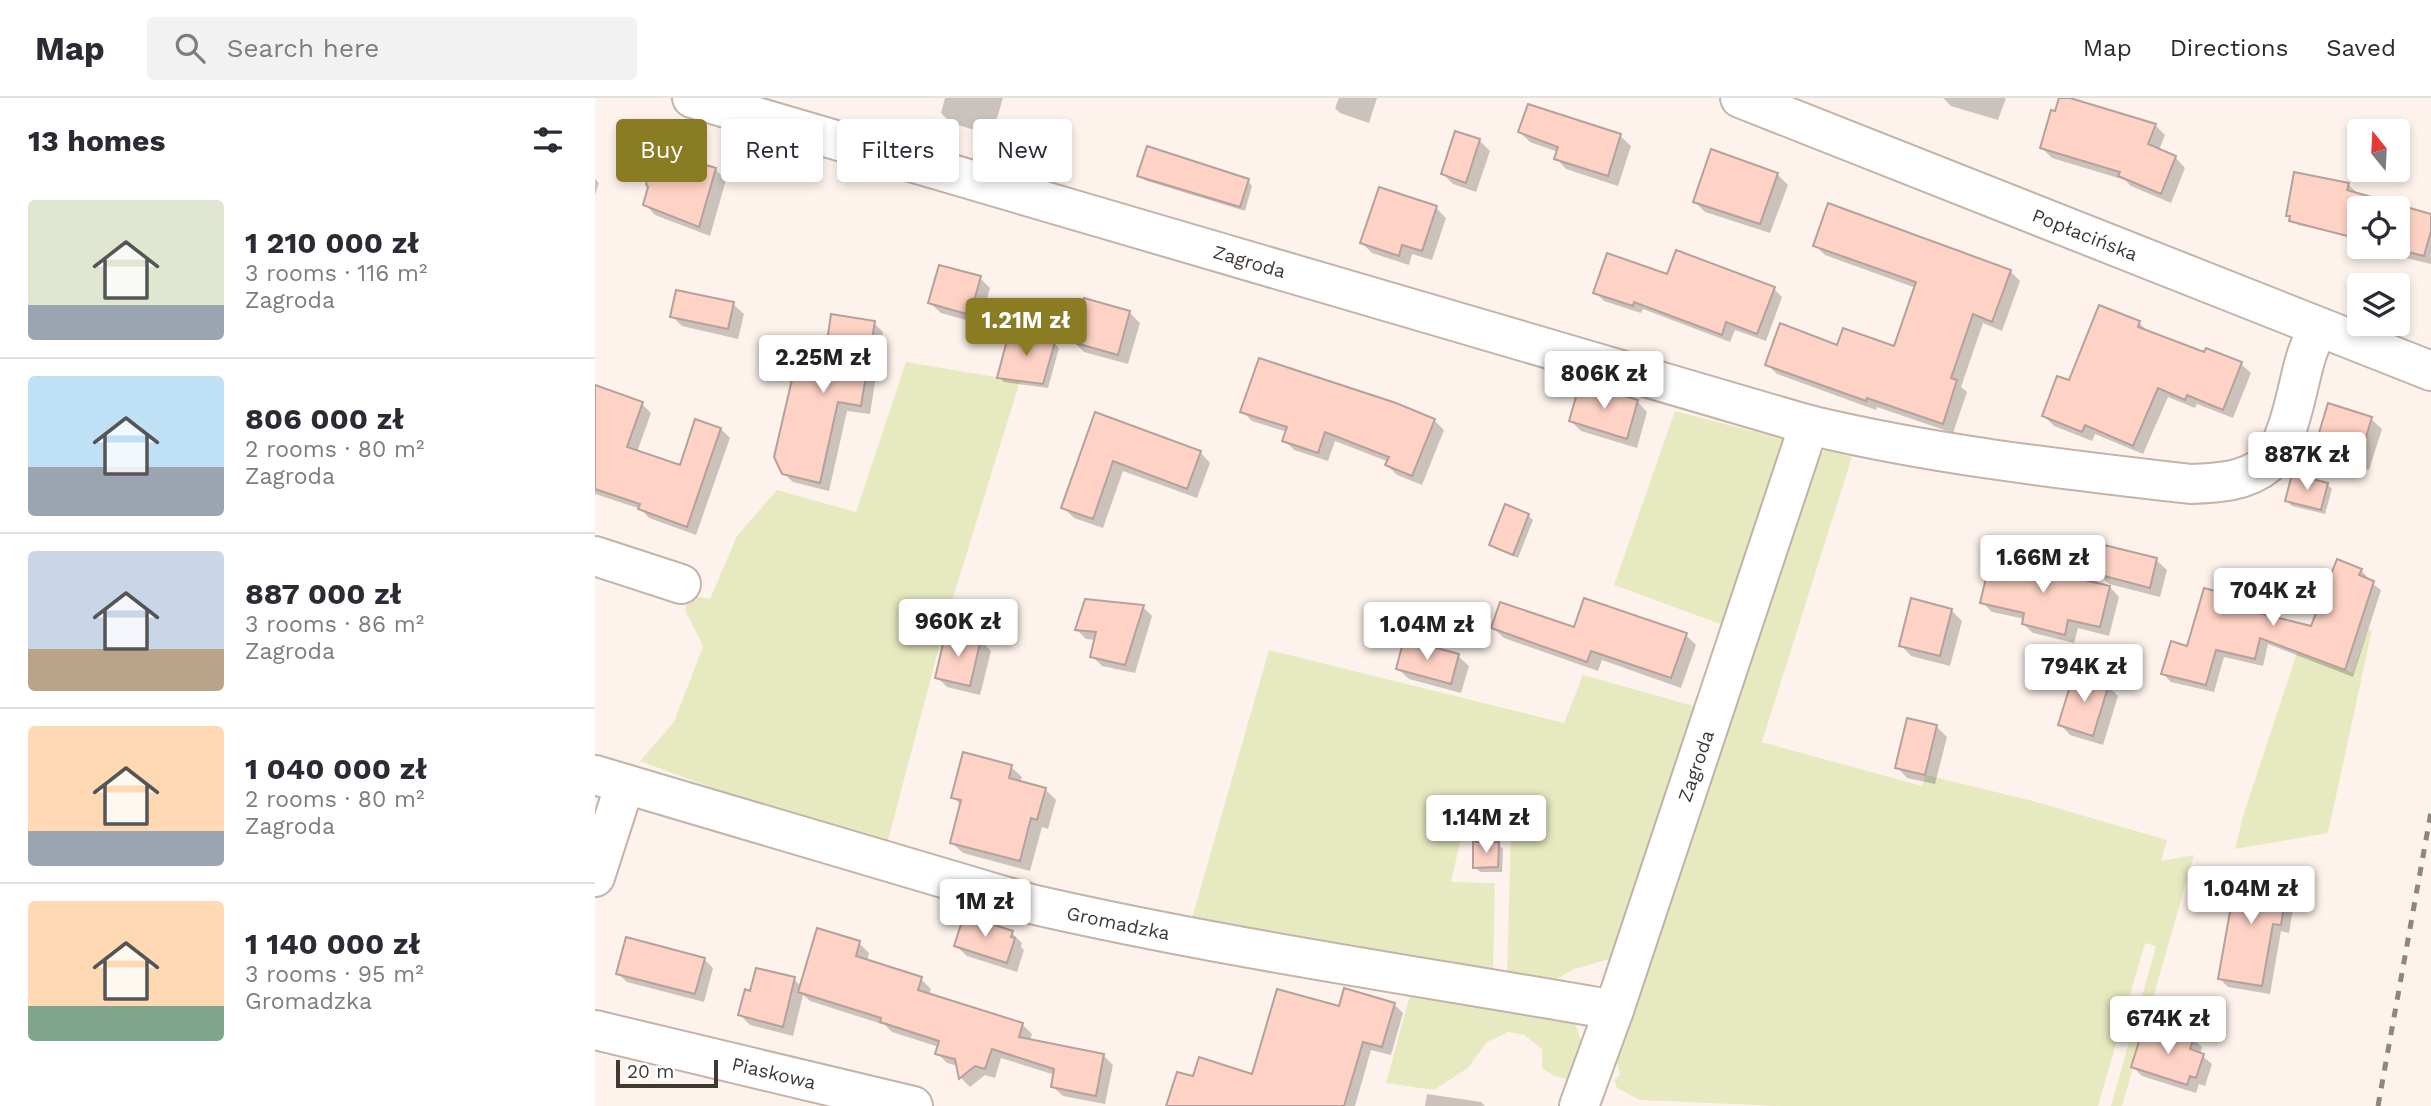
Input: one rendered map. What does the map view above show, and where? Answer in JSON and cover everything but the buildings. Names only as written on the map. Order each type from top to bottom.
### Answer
[{"type":"street","name":"Zagroda","points":[[692,98],[1809,425],[1901,445],[2005,462],[2190,484],[2238,479],[2253,473],[2269,463],[2279,445],[2318,327]]},
{"type":"street","name":"Popłacińska","points":[[1739,98],[2431,371]]},
{"type":"street","name":"Zagroda","points":[[1579,1106],[1614,1010],[1809,425]]},
{"type":"street","points":[[595,556],[681,584]]},
{"type":"street","name":"Gromadzka","points":[[610,779],[1031,904],[1248,947],[1614,1010]]},
{"type":"street","points":[[595,877],[610,779]]},
{"type":"street","name":"Piaskowa","points":[[595,1030],[913,1106]]},
{"type":"green space","points":[[906,362],[1020,381],[947,617],[887,844],[761,806],[640,761],[674,722],[703,646],[685,610],[689,595],[710,599],[737,536],[777,490],[856,512]]},
{"type":"green space","points":[[1675,411],[1786,440],[1723,625],[1614,585]]},
{"type":"green space","points":[[1826,450],[1852,457],[1762,742],[1922,786],[1926,775],[2029,800],[2167,840],[2161,861],[2194,855],[2122,1106],[2111,1106],[2156,946],[2145,943],[2098,1106],[1782,1106],[1640,1100],[1617,1088],[1614,1079],[1620,1075],[1617,1062],[1611,1063],[1807,466]]},
{"type":"green space","points":[[2368,629],[2372,630],[2328,833],[2235,849],[2243,816],[2297,653],[2353,673]]},
{"type":"green space","points":[[1269,650],[1564,723],[1583,675],[1694,706],[1610,959],[1574,969],[1551,982],[1507,977],[1511,827],[1464,825],[1451,882],[1495,883],[1493,974],[1192,918]]},
{"type":"green space","points":[[1410,995],[1574,1021],[1582,1043],[1571,1081],[1554,1076],[1542,1068],[1542,1049],[1524,1035],[1508,1032],[1487,1042],[1468,1068],[1434,1090],[1386,1083]]},
{"type":"railway","points":[[2378,1106],[2431,812]]}]
